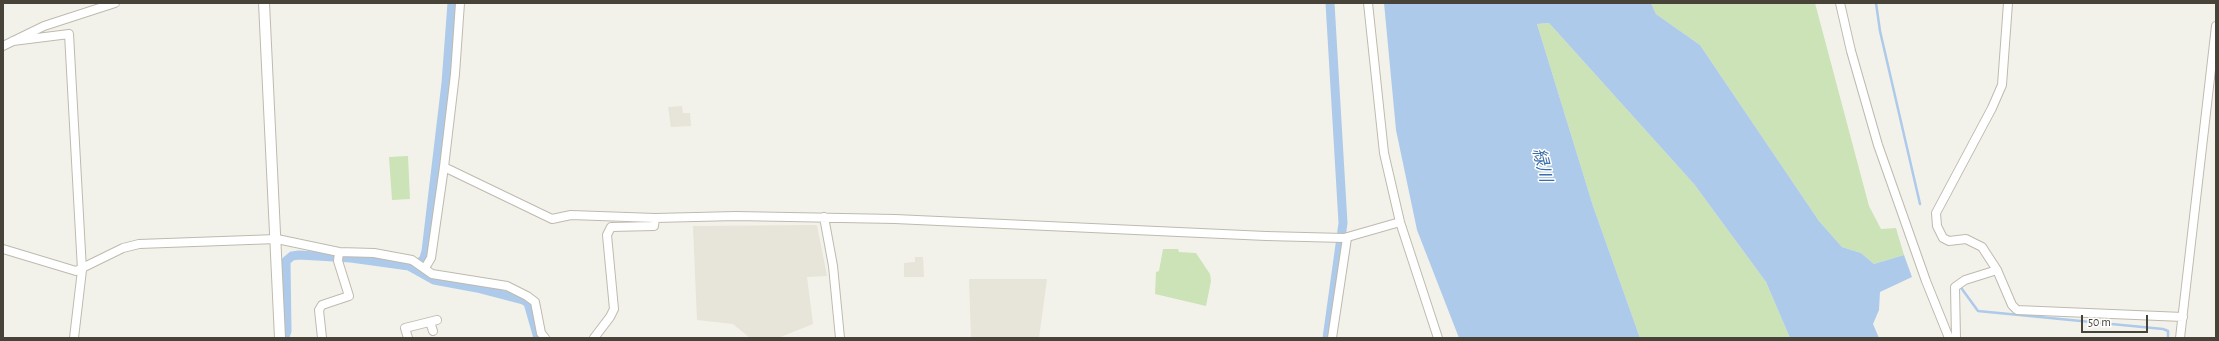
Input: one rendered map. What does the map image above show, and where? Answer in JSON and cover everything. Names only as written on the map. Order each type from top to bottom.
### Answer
[{"type":"street","points":[[3,46],[44,26],[115,3]]},
{"type":"street","points":[[264,3],[277,239],[280,338]]},
{"type":"street","points":[[421,266],[431,258],[455,74],[460,3]]},
{"type":"street","points":[[1368,3],[1384,153],[1400,222],[1438,338]]},
{"type":"street","points":[[1840,3],[1851,51],[1878,145],[1926,281],[1949,338]]},
{"type":"street","points":[[2008,3],[2002,85],[1992,108],[1936,213],[1937,226],[1943,238],[1949,241],[1966,240],[1982,247],[1997,270],[2012,305],[2017,310],[2183,318]]},
{"type":"street","points":[[2180,338],[2216,26]]},
{"type":"street","points":[[13,41],[69,34],[82,270],[74,338]]},
{"type":"street","points":[[444,167],[548,219],[571,215],[655,218],[824,218],[974,222],[1266,236],[1346,238],[1400,222]]},
{"type":"street","points":[[594,338],[610,317],[614,309],[607,235],[611,227],[654,226],[655,218]]},
{"type":"street","points":[[824,218],[833,266],[840,337],[831,338]]},
{"type":"street","points":[[1332,338],[1346,238]]},
{"type":"street","points":[[3,249],[76,271],[82,270],[123,248],[139,244],[277,239],[339,256],[374,253],[412,260],[432,274],[506,286],[529,297],[535,302],[541,333],[544,338]]},
{"type":"street","points":[[322,338],[319,310],[322,305],[349,296],[339,256]]},
{"type":"street","points":[[1956,338],[1955,287],[1965,280],[1997,270]]},
{"type":"street","points":[[408,338],[405,328],[434,321],[433,331]]},
{"type":"shaded area","points":[[682,106],[683,113],[690,113],[691,126],[671,127],[668,107]]},
{"type":"shaded area","points":[[817,225],[827,276],[807,277],[813,324],[778,338],[750,338],[733,324],[697,320],[693,226]]},
{"type":"shaded area","points":[[915,257],[923,257],[924,277],[904,277],[904,263],[915,262]]},
{"type":"shaded area","points":[[969,279],[1047,279],[1039,338],[971,338]]},
{"type":"green space","points":[[1651,3],[1815,3],[1869,206],[1881,229],[1896,228],[1904,255],[1874,264],[1861,253],[1842,247],[1819,221],[1700,45],[1656,14]]},
{"type":"green space","points":[[1549,23],[1694,184],[1766,282],[1790,338],[1640,338],[1593,206],[1537,24]]},
{"type":"green space","points":[[408,156],[410,199],[392,200],[389,157]]},
{"type":"green space","points":[[1163,249],[1178,249],[1179,252],[1196,253],[1210,274],[1211,281],[1206,306],[1155,294],[1156,272],[1159,271]]},
{"type":"water","name":"緑川","points":[[1384,3],[1651,3],[1656,14],[1700,45],[1819,221],[1842,247],[1861,253],[1874,264],[1904,255],[1912,277],[1880,292],[1879,310],[1873,324],[1879,338],[1790,338],[1766,282],[1694,184],[1549,23],[1537,24],[1593,206],[1640,338],[1459,338],[1417,230],[1396,130]]},
{"type":"waterway","points":[[415,269],[424,258],[426,251],[446,83],[452,3]]},
{"type":"waterway","points":[[1327,338],[1343,223],[1330,3]]},
{"type":"waterway","points":[[1876,3],[1880,31],[1920,204]]},
{"type":"waterway","points":[[285,337],[287,331],[286,261],[292,256],[299,255],[351,258],[409,266],[434,280],[477,288],[523,300],[528,303],[538,338]]},
{"type":"waterway","points":[[1962,289],[1978,311],[2163,329],[2168,331],[2168,338]]}]
